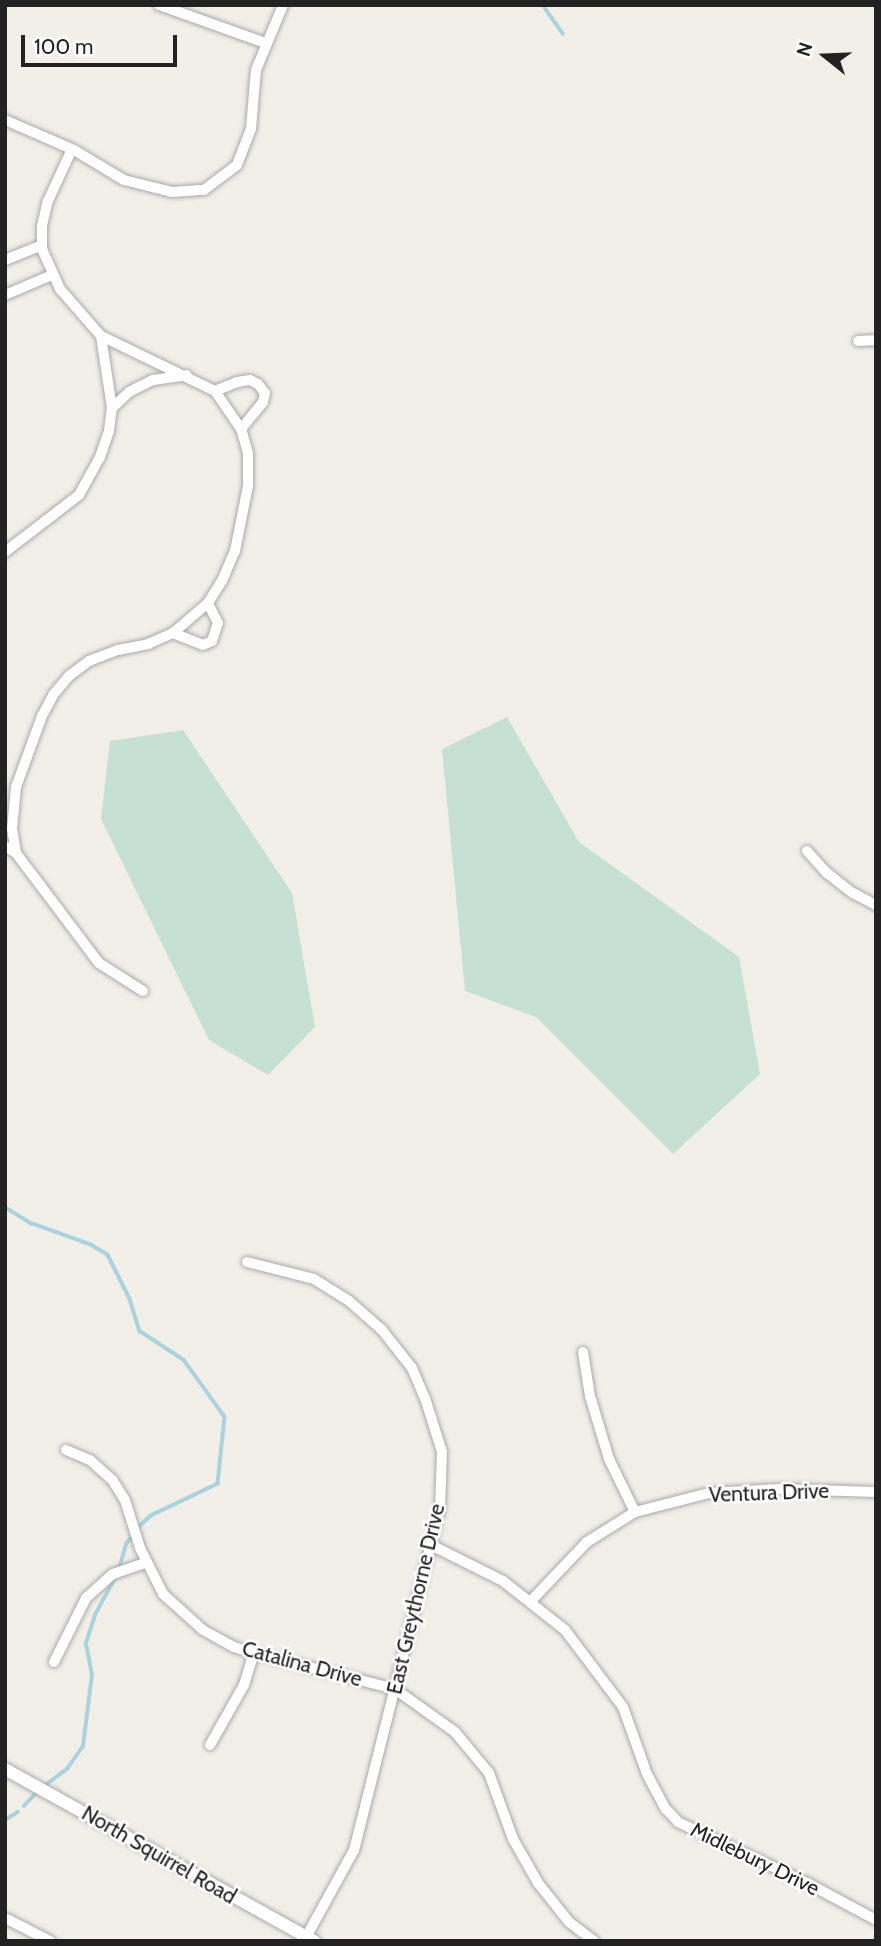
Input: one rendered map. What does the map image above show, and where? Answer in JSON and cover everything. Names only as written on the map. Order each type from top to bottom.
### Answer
[{"type":"street","points":[[159,5],[266,43]]},
{"type":"street","points":[[5,120],[72,149],[124,180],[172,192],[204,190],[236,164],[251,129],[256,70],[283,5]]},
{"type":"street","points":[[16,853],[12,829],[16,788],[42,716],[53,695],[69,676],[89,661],[118,650],[148,644],[173,633],[208,603],[222,581],[234,551],[248,486],[248,453],[241,429],[215,391],[188,375],[101,336],[75,309],[52,275],[42,245],[42,226],[48,201],[72,149]]},
{"type":"street","points":[[5,260],[42,245]]},
{"type":"street","points":[[5,295],[52,275]]},
{"type":"street","points":[[5,552],[79,495],[100,457],[109,431],[111,408],[101,336]]},
{"type":"street","points":[[858,341],[876,340]]},
{"type":"street","points":[[111,408],[129,392],[153,380],[188,375]]},
{"type":"street","points":[[215,391],[250,380],[258,384],[265,393],[263,402],[241,429]]},
{"type":"street","points":[[173,633],[203,645],[212,642],[218,624],[208,603]]},
{"type":"street","points":[[5,793],[16,788]]},
{"type":"street","points":[[5,846],[16,853],[99,963],[143,992]]},
{"type":"street","points":[[807,851],[827,873],[853,894],[876,905]]},
{"type":"street","name":"East Greythorne Drive","points":[[247,1262],[314,1279],[349,1301],[382,1330],[412,1368],[425,1398],[442,1452],[440,1508],[355,1850],[308,1940]]},
{"type":"street","points":[[583,1352],[590,1396],[609,1460],[635,1512]]},
{"type":"street","name":"Catalina Drive","points":[[66,1450],[90,1460],[113,1481],[125,1500],[147,1562],[163,1594],[203,1630],[234,1647],[395,1689],[455,1731],[489,1773],[513,1839],[538,1883],[569,1922],[594,1941]]},
{"type":"street","name":"Ventura Drive","points":[[530,1602],[587,1542],[635,1512],[709,1493],[781,1489],[876,1492]]},
{"type":"street","name":"Midlebury Drive","points":[[430,1545],[503,1581],[565,1630],[623,1707],[647,1774],[666,1809],[678,1822],[809,1884],[876,1920]]},
{"type":"street","points":[[54,1662],[86,1598],[113,1574],[147,1562]]},
{"type":"street","points":[[210,1745],[244,1685],[254,1653]]},
{"type":"street","name":"North Squirrel Road","points":[[5,1769],[308,1940]]},
{"type":"street","points":[[5,1918],[50,1941]]},
{"type":"green space","points":[[507,717],[579,842],[739,957],[760,1074],[673,1154],[536,1017],[465,991],[442,749]]},
{"type":"green space","points":[[183,730],[292,893],[315,1027],[268,1075],[209,1040],[101,819],[110,741]]},
{"type":"waterway","points":[[543,5],[563,34]]},
{"type":"waterway","points":[[5,1207],[31,1223],[90,1244],[108,1255],[130,1299],[140,1331],[184,1360],[225,1417],[218,1484],[151,1516],[137,1529]]},
{"type":"waterway","points":[[119,1569],[126,1544],[133,1535]]},
{"type":"waterway","points":[[43,1787],[67,1769],[83,1746],[92,1675],[86,1643],[95,1615],[116,1576]]},
{"type":"waterway","points":[[24,1806],[37,1792]]},
{"type":"waterway","points":[[5,1820],[18,1812]]}]
